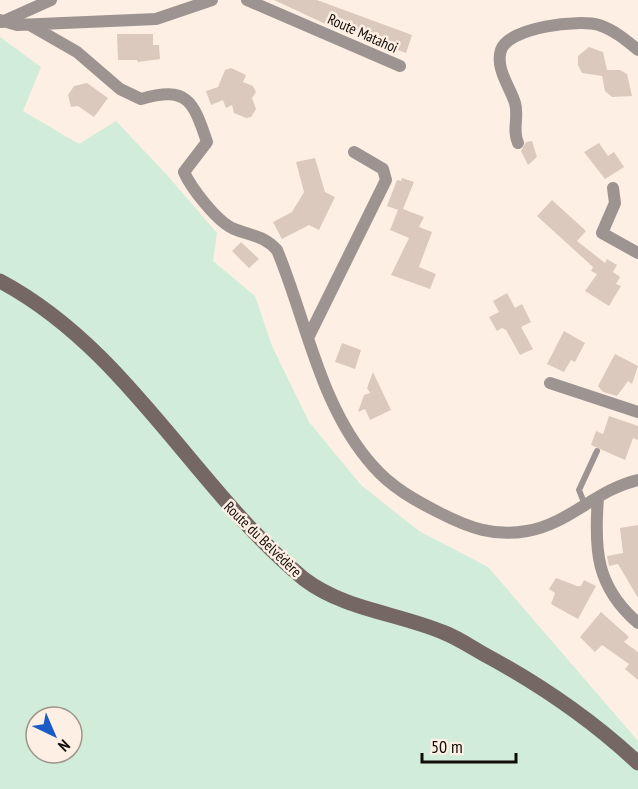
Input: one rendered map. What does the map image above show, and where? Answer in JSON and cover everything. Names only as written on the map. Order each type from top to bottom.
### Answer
[{"type":"street","points":[[1,21],[51,0]]},
{"type":"street","points":[[1,21],[30,25],[156,19],[212,0]]},
{"type":"street","name":"Route Matahoi","points":[[247,0],[400,66]]},
{"type":"street","points":[[518,143],[514,134],[516,110],[500,58],[503,46],[511,39],[545,28],[583,22],[611,30],[638,50]]},
{"type":"street","points":[[30,25],[77,52],[120,89],[141,99],[160,93],[177,93],[188,101],[207,142],[184,172],[190,184],[231,228],[268,240],[277,250],[321,372],[344,425],[374,467],[406,494],[461,524],[499,534],[515,533],[559,522],[622,483],[638,480]]},
{"type":"street","points":[[309,336],[386,180],[383,169],[354,152]]},
{"type":"street","points":[[613,188],[615,202],[602,232],[638,253]]},
{"type":"street","name":"Route du Belvédère","points":[[0,281],[31,297],[71,329],[158,419],[219,495],[304,579],[320,591],[353,604],[445,633],[519,673],[584,716],[638,763]]},
{"type":"street","points":[[550,384],[638,412]]},
{"type":"street","points":[[598,498],[596,524],[601,573],[617,601],[638,623]]},
{"type":"lane","points":[[585,505],[579,490],[597,451]]},
{"type":"green space","points":[[0,37],[41,67],[23,111],[79,144],[116,121],[217,233],[213,261],[255,296],[272,346],[309,422],[361,485],[419,531],[488,567],[638,741],[638,789],[0,789]]},
{"type":"building","points":[[274,0],[317,0],[412,35],[406,53],[350,33],[349,35]]},
{"type":"building","points":[[117,34],[153,34],[153,45],[159,45],[160,59],[138,62],[137,60],[118,60]]},
{"type":"building","points":[[589,47],[603,52],[607,70],[620,70],[627,74],[632,96],[612,97],[605,91],[602,76],[582,73],[578,65],[578,56]]},
{"type":"building","points":[[231,68],[246,75],[243,82],[253,86],[256,92],[252,98],[256,109],[251,117],[246,118],[234,113],[232,105],[226,108],[223,100],[211,105],[206,91],[218,87],[225,70]]},
{"type":"building","points":[[87,83],[108,98],[94,117],[78,106],[71,107],[68,95],[74,86]]},
{"type":"building","points":[[532,141],[537,157],[528,165],[521,151],[526,142]]},
{"type":"building","points":[[599,143],[608,156],[614,152],[624,167],[605,179],[584,152]]},
{"type":"building","points":[[315,158],[325,192],[335,197],[319,230],[309,225],[282,239],[273,222],[292,212],[304,192],[296,162]]},
{"type":"building","points":[[402,178],[414,182],[403,209],[424,217],[419,227],[432,232],[419,267],[436,274],[430,289],[391,275],[409,238],[390,230],[398,210],[387,206],[397,180],[401,181]]},
{"type":"building","points":[[552,200],[586,231],[577,241],[605,263],[607,259],[617,265],[613,272],[620,277],[616,284],[621,286],[609,306],[585,291],[597,274],[591,271],[593,267],[537,216]]},
{"type":"building","points":[[241,242],[259,259],[249,268],[232,251]]},
{"type":"building","points":[[507,293],[515,308],[522,304],[531,322],[521,327],[533,349],[520,355],[506,330],[502,328],[497,331],[489,317],[499,312],[493,301]]},
{"type":"building","points":[[564,331],[585,343],[575,362],[571,360],[564,372],[547,364]]},
{"type":"building","points":[[342,343],[361,350],[355,369],[335,362]]},
{"type":"building","points":[[615,354],[638,366],[632,384],[628,381],[617,396],[603,392],[598,386]]},
{"type":"building","points":[[373,372],[391,410],[370,420],[365,409],[358,412],[364,395],[370,393],[367,388]]},
{"type":"building","points":[[609,416],[638,426],[638,440],[633,438],[625,460],[591,445],[596,431],[603,434]]},
{"type":"building","points":[[638,525],[638,598],[618,564],[609,566],[607,556],[623,553],[620,528]]},
{"type":"building","points":[[556,578],[577,586],[581,586],[584,580],[596,586],[578,619],[551,604],[555,593],[549,589]]},
{"type":"building","points":[[601,612],[629,637],[624,642],[638,652],[638,680],[625,669],[629,664],[602,645],[595,652],[580,637]]}]
